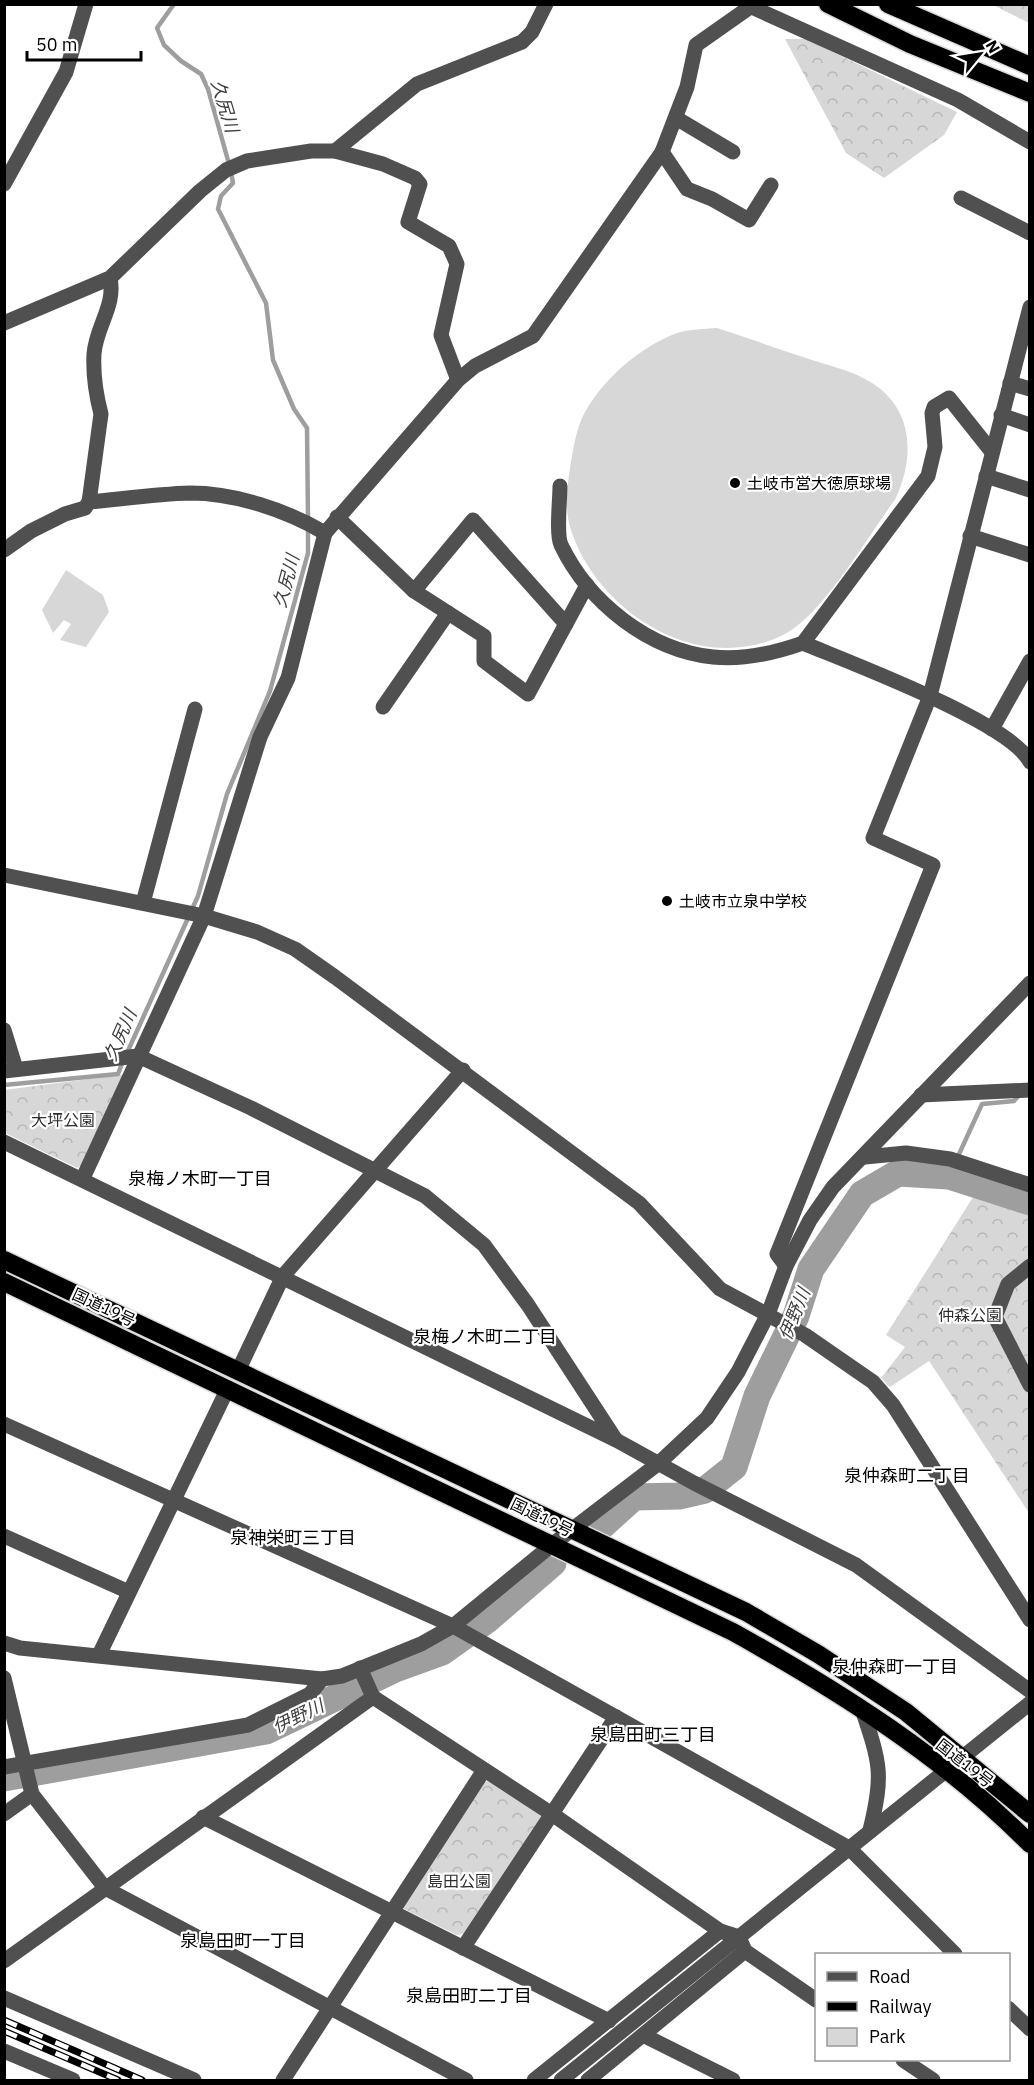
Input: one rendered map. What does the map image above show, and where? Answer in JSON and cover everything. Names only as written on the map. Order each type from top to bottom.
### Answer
[{"type":"highway","points":[[828,4],[910,44],[1029,93]]},
{"type":"highway","points":[[888,4],[1029,66]]},
{"type":"highway","name":"国道19号","points":[[4,1260],[746,1612],[807,1648],[906,1712],[962,1756],[1029,1814]]},
{"type":"highway","name":"国道19号","points":[[4,1282],[733,1632],[806,1673],[862,1709],[945,1771],[1029,1844]]},
{"type":"street","points":[[4,184],[66,72],[86,4]]},
{"type":"street","points":[[335,151],[417,84],[522,42],[532,32],[546,4]]},
{"type":"street","points":[[89,502],[189,494],[208,495],[242,500],[314,527],[337,517],[458,380],[475,366],[532,336],[662,152],[676,118],[696,45],[747,6],[823,37],[958,100],[1029,142]]},
{"type":"street","points":[[676,118],[733,152]]},
{"type":"street","points":[[4,323],[110,278],[200,191],[226,170],[247,160],[311,151],[335,151],[384,164],[415,178],[420,184],[408,222],[449,246],[457,264],[441,335],[458,380]]},
{"type":"street","points":[[662,152],[687,189],[712,199],[749,220],[771,185]]},
{"type":"street","points":[[961,198],[1029,233]]},
{"type":"street","points":[[4,550],[31,531],[65,514],[84,508],[89,502],[101,414],[97,400],[94,352],[113,293],[110,278]]},
{"type":"street","points":[[786,1266],[777,1254],[933,865],[873,838],[930,696],[1029,307]]},
{"type":"street","points":[[1010,383],[1029,389]]},
{"type":"street","points":[[560,486],[560,543],[595,597],[624,622],[663,643],[714,657],[774,653],[803,643],[928,476],[935,447],[932,413],[934,407],[949,398],[992,452]]},
{"type":"street","points":[[1001,415],[1029,425]]},
{"type":"street","points":[[986,476],[1029,490]]},
{"type":"street","points":[[337,517],[414,591],[484,636],[484,661],[528,694],[587,585]]},
{"type":"street","points":[[414,591],[473,520],[566,624]]},
{"type":"street","points":[[83,1178],[204,916],[260,737],[288,678],[314,527]]},
{"type":"street","points":[[970,536],[1029,555]]},
{"type":"street","points":[[383,707],[448,614]]},
{"type":"street","points":[[803,643],[930,696],[992,729],[1026,754],[1029,762]]},
{"type":"street","points":[[992,729],[1029,661]]},
{"type":"street","points":[[143,903],[195,709]]},
{"type":"street","points":[[4,875],[204,916],[257,932],[295,949],[463,1070],[639,1203],[720,1289],[805,1335],[873,1382],[893,1405],[1029,1620]]},
{"type":"street","points":[[4,1643],[20,1648],[322,1678],[342,1676],[421,1644],[453,1626],[573,1528],[659,1464],[707,1418],[773,1317],[786,1266],[810,1220],[833,1187],[865,1157],[1029,983]]},
{"type":"street","points":[[4,1030],[10,1070],[138,1056],[251,1108],[425,1196],[484,1245],[528,1305],[616,1440]]},
{"type":"street","points":[[238,1371],[284,1276],[463,1070]]},
{"type":"street","points":[[921,1095],[1023,1090]]},
{"type":"street","points":[[4,1142],[83,1178],[616,1440],[694,1483],[856,1565],[1029,1691]]},
{"type":"street","points":[[865,1157],[906,1153],[950,1159],[1029,1185]]},
{"type":"street","points":[[1029,1266],[1008,1284],[995,1317],[1029,1385]]},
{"type":"street","points":[[99,1655],[228,1388]]},
{"type":"street","points":[[4,1424],[453,1626],[849,1848],[954,1953]]},
{"type":"street","points":[[4,1536],[129,1592]]},
{"type":"street","points":[[360,1668],[373,1697],[552,1814],[742,1944],[815,1999]]},
{"type":"street","points":[[4,1678],[32,1794],[105,1888],[466,2080]]},
{"type":"street","points":[[4,1767],[248,1725],[310,1694],[322,1678]]},
{"type":"street","points":[[4,1961],[373,1697]]},
{"type":"street","points":[[588,2080],[643,2035],[870,1830],[1029,1703]]},
{"type":"street","points":[[862,1709],[880,1774],[879,1793],[870,1830]]},
{"type":"street","points":[[463,1948],[616,1717]]},
{"type":"street","points":[[283,2080],[484,1770]]},
{"type":"street","points":[[4,1814],[32,1794]]},
{"type":"street","points":[[203,1817],[609,2021]]},
{"type":"street","points":[[534,2080],[720,1931]]},
{"type":"street","points":[[561,2080],[742,1944]]},
{"type":"street","points":[[4,1998],[194,2080]]},
{"type":"street","points":[[1010,2010],[1029,2029]]},
{"type":"street","points":[[643,2035],[733,2080]]},
{"type":"street","points":[[4,2051],[73,2080]]},
{"type":"street","points":[[904,2061],[925,2078]]},
{"type":"green space","points":[[993,5],[1029,5],[1029,23]]},
{"type":"green space","points":[[785,39],[806,39],[957,112],[944,135],[884,178],[846,153]]},
{"type":"green space","name":"土岐市営大徳原球場","points":[[717,328],[845,370],[881,389],[893,402],[901,416],[908,448],[902,481],[896,498],[845,572],[815,610],[785,634],[752,646],[719,648],[686,642],[655,629],[627,610],[603,586],[583,558],[570,527],[567,505],[569,475],[577,432],[585,412],[602,387],[624,365],[663,339],[686,331]]},
{"type":"green space","points":[[66,570],[103,595],[109,612],[86,647],[60,640],[71,624],[64,620],[53,633],[42,610]]},
{"type":"green space","name":"大坪公園","points":[[127,1074],[84,1164],[77,1168],[5,1133],[4,1090]]},
{"type":"green space","name":"仲森公園","points":[[975,1194],[1029,1210],[1029,1513],[929,1361],[890,1387],[881,1378],[905,1347],[886,1335]]},
{"type":"green space","name":"島田公園","points":[[488,1781],[540,1814],[541,1818],[465,1933],[457,1935],[404,1909],[404,1903],[484,1782]]},
{"type":"waterway","name":"久尻川","points":[[174,4],[157,28],[164,45],[181,61],[201,74],[208,89],[229,164]]},
{"type":"waterway","name":"久尻川","points":[[231,172],[233,183],[221,196],[218,209],[266,303],[273,360],[294,409],[307,428],[308,520]]},
{"type":"waterway","name":"久尻川","points":[[127,1053],[198,896],[227,794],[270,691],[308,553],[308,528]]},
{"type":"waterway","name":"久尻川","points":[[4,1085],[118,1074],[123,1061]]},
{"type":"waterway","points":[[949,1176],[982,1104],[1014,1101],[1019,1095]]},
{"type":"waterway","name":"伊野川","points":[[603,1525],[634,1497],[679,1496],[705,1490],[734,1467],[757,1396],[796,1316],[811,1269],[862,1194],[898,1173],[949,1176],[1030,1202]]},
{"type":"waterway","name":"伊野川","points":[[4,1778],[266,1731],[395,1669],[442,1652],[487,1620],[553,1563]]},
{"type":"railway","points":[[4,2020],[142,2080]]},
{"type":"railway","points":[[4,2031],[118,2080]]},
{"type":"place","name":"土岐市営大徳原球場","points":[[735,483]]},
{"type":"place","name":"土岐市立泉中学校","points":[[667,901]]},
{"type":"district","name":"泉梅ノ木町一丁目","points":[[200,1178]]},
{"type":"district","name":"泉梅ノ木町二丁目","points":[[485,1336]]},
{"type":"district","name":"泉仲森町二丁目","points":[[907,1475]]},
{"type":"district","name":"泉神栄町三丁目","points":[[293,1537]]},
{"type":"district","name":"泉仲森町一丁目","points":[[895,1666]]},
{"type":"district","name":"泉島田町三丁目","points":[[653,1734]]},
{"type":"district","name":"泉島田町一丁目","points":[[243,1940]]},
{"type":"district","name":"泉島田町二丁目","points":[[469,1995]]}]
